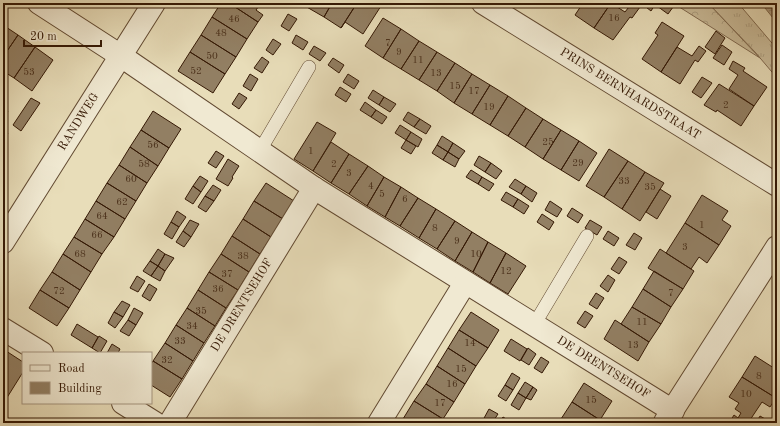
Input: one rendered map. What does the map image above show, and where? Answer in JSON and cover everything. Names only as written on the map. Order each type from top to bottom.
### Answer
[{"type":"street","name":"DE DRENTSEHOF","points":[[39,3],[120,56],[259,152],[534,325],[669,417]]},
{"type":"street","name":"RANDWEG","points":[[3,242],[154,3]]},
{"type":"street","name":"PRINS BERNHARDSTRAAT","points":[[483,3],[777,185]]},
{"type":"street","name":"DE DRENTSEHOF","points":[[170,423],[314,188]]},
{"type":"street","points":[[669,417],[777,247]]},
{"type":"street","points":[[379,423],[465,283]]},
{"type":"street","points":[[3,329],[40,352]]},
{"type":"street","points":[[124,404],[155,423]]},
{"type":"lane","points":[[259,152],[309,67]]},
{"type":"lane","points":[[534,325],[587,236]]},
{"type":"green space","points":[[673,3],[708,3],[760,58]]},
{"type":"green space","points":[[708,3],[738,3],[777,49],[777,78],[755,52]]},
{"type":"water","points":[[761,3],[777,3],[777,23]]},
{"type":"building","points":[[221,3],[229,3],[258,22],[247,39],[212,17]]},
{"type":"building","points":[[229,3],[261,3],[256,10],[263,15],[258,22]]},
{"type":"building","points":[[307,3],[332,3],[324,17],[305,6]]},
{"type":"building","points":[[332,3],[357,3],[341,28],[324,17]]},
{"type":"building","points":[[357,3],[377,3],[381,6],[363,34],[345,22],[341,28]]},
{"type":"building","points":[[583,3],[611,3],[594,28],[575,15]]},
{"type":"building","points":[[611,3],[625,12],[632,3],[640,7],[632,18],[630,17],[613,40],[594,28]]},
{"type":"building","points":[[642,3],[656,3],[651,11]]},
{"type":"building","points":[[659,3],[676,3],[668,14],[657,6]]},
{"type":"building","points":[[288,14],[297,19],[289,31],[281,26]]},
{"type":"building","points":[[212,17],[247,39],[236,57],[201,35]]},
{"type":"building","points":[[383,18],[401,29],[383,58],[365,46]]},
{"type":"building","points":[[662,22],[684,36],[661,72],[642,59],[658,35],[655,33]]},
{"type":"building","points":[[3,25],[18,35],[3,57]]},
{"type":"building","points":[[401,29],[419,41],[401,69],[383,58]]},
{"type":"building","points":[[716,31],[725,38],[715,54],[705,47]]},
{"type":"building","points":[[18,35],[35,47],[14,78],[3,71],[3,57]]},
{"type":"building","points":[[201,35],[236,57],[225,74],[190,52]]},
{"type":"building","points":[[296,35],[308,42],[303,50],[292,43]]},
{"type":"building","points":[[273,39],[281,44],[273,55],[266,50]]},
{"type":"building","points":[[419,41],[437,52],[419,80],[401,69]]},
{"type":"building","points":[[722,45],[732,52],[724,65],[713,58]]},
{"type":"building","points":[[314,46],[326,53],[320,61],[309,54]]},
{"type":"building","points":[[699,46],[706,51],[698,62],[695,60],[680,84],[661,72],[677,47],[692,56]]},
{"type":"building","points":[[35,47],[53,60],[32,91],[14,78]]},
{"type":"building","points":[[190,52],[225,74],[213,93],[178,71]]},
{"type":"building","points":[[437,52],[455,63],[437,91],[419,80]]},
{"type":"building","points":[[262,57],[269,62],[262,73],[254,68]]},
{"type":"building","points":[[333,58],[344,65],[339,73],[328,65]]},
{"type":"building","points":[[733,61],[745,68],[743,71],[767,87],[754,106],[729,89],[738,75],[729,69]]},
{"type":"building","points":[[455,63],[472,74],[454,103],[437,91]]},
{"type":"building","points":[[250,74],[258,79],[251,91],[243,86]]},
{"type":"building","points":[[348,74],[359,81],[354,89],[343,82]]},
{"type":"building","points":[[472,74],[490,85],[472,114],[454,103]]},
{"type":"building","points":[[702,77],[712,83],[701,98],[692,92]]},
{"type":"building","points":[[719,84],[754,106],[741,126],[717,110],[716,112],[704,105]]},
{"type":"building","points":[[490,85],[508,96],[490,125],[472,114]]},
{"type":"building","points":[[340,87],[351,94],[346,102],[335,95]]},
{"type":"building","points":[[373,90],[384,97],[379,105],[368,98]]},
{"type":"building","points":[[239,93],[247,98],[239,109],[232,104]]},
{"type":"building","points":[[508,96],[526,108],[508,136],[490,125]]},
{"type":"building","points":[[384,97],[396,104],[390,112],[379,105]]},
{"type":"building","points":[[31,98],[40,103],[21,131],[13,125]]},
{"type":"building","points":[[365,102],[376,110],[371,117],[360,110]]},
{"type":"building","points":[[3,107],[8,111],[3,118]]},
{"type":"building","points":[[526,108],[543,119],[525,147],[508,136]]},
{"type":"building","points":[[376,110],[387,117],[382,124],[371,117]]},
{"type":"building","points":[[153,111],[181,129],[169,148],[141,130]]},
{"type":"building","points":[[408,112],[420,119],[414,127],[403,120]]},
{"type":"building","points":[[420,119],[431,126],[426,134],[414,127]]},
{"type":"building","points":[[543,119],[561,130],[543,159],[525,147]]},
{"type":"building","points":[[317,122],[336,133],[313,171],[294,159]]},
{"type":"building","points":[[400,125],[411,132],[406,140],[395,133]]},
{"type":"building","points":[[3,130],[8,133],[3,140]]},
{"type":"building","points":[[141,130],[169,148],[158,166],[130,147]]},
{"type":"building","points":[[561,130],[579,141],[561,170],[543,159]]},
{"type":"building","points":[[411,132],[422,139],[418,147],[406,140]]},
{"type":"building","points":[[442,136],[453,143],[448,152],[437,145]]},
{"type":"building","points":[[406,140],[416,146],[411,154],[401,148]]},
{"type":"building","points":[[579,141],[597,153],[579,181],[561,170]]},
{"type":"building","points":[[331,142],[349,154],[331,183],[313,171]]},
{"type":"building","points":[[453,143],[465,151],[459,159],[448,152]]},
{"type":"building","points":[[437,145],[448,152],[443,160],[432,153]]},
{"type":"building","points":[[130,147],[158,166],[147,183],[119,165]]},
{"type":"building","points":[[609,149],[628,161],[604,197],[586,186]]},
{"type":"building","points":[[216,151],[224,156],[216,168],[208,163]]},
{"type":"building","points":[[448,152],[459,159],[455,167],[443,160]]},
{"type":"building","points":[[349,154],[368,166],[349,194],[331,183]]},
{"type":"building","points":[[479,156],[491,163],[485,172],[474,165]]},
{"type":"building","points":[[228,159],[239,166],[228,186],[216,179]]},
{"type":"building","points":[[628,161],[645,172],[622,209],[604,197]]},
{"type":"building","points":[[491,163],[502,171],[496,179],[485,172]]},
{"type":"building","points":[[119,165],[147,183],[136,201],[107,183]]},
{"type":"building","points":[[368,166],[384,177],[367,206],[349,194]]},
{"type":"building","points":[[471,170],[482,177],[478,184],[466,177]]},
{"type":"building","points":[[645,172],[664,183],[640,221],[622,209]]},
{"type":"building","points":[[200,176],[208,181],[201,192],[193,186]]},
{"type":"building","points":[[384,177],[401,187],[385,217],[367,206]]},
{"type":"building","points":[[482,177],[494,184],[489,191],[478,184]]},
{"type":"building","points":[[515,179],[526,186],[521,194],[509,187]]},
{"type":"building","points":[[107,183],[136,201],[125,219],[96,201]]},
{"type":"building","points":[[266,183],[294,201],[283,219],[254,201]]},
{"type":"building","points":[[213,185],[221,190],[214,201],[205,196]]},
{"type":"building","points":[[193,186],[201,192],[193,204],[185,199]]},
{"type":"building","points":[[526,186],[537,193],[532,202],[521,194]]},
{"type":"building","points":[[401,187],[418,198],[400,226],[385,217]]},
{"type":"building","points":[[660,189],[671,196],[657,219],[646,212]]},
{"type":"building","points":[[506,192],[518,199],[513,207],[501,200]]},
{"type":"building","points":[[702,195],[728,211],[722,220],[731,226],[719,245],[685,223]]},
{"type":"building","points":[[205,196],[214,201],[206,212],[198,207]]},
{"type":"building","points":[[418,198],[436,209],[419,238],[400,226]]},
{"type":"building","points":[[518,199],[529,206],[524,214],[513,207]]},
{"type":"building","points":[[96,201],[125,219],[114,237],[85,219]]},
{"type":"building","points":[[254,201],[283,219],[271,237],[243,219]]},
{"type":"building","points":[[550,201],[562,209],[557,217],[545,210]]},
{"type":"building","points":[[572,208],[583,215],[578,223],[567,216]]},
{"type":"building","points":[[436,209],[455,221],[437,249],[419,238]]},
{"type":"building","points":[[177,211],[186,217],[179,227],[171,222]]},
{"type":"building","points":[[542,214],[554,222],[549,230],[537,222]]},
{"type":"building","points":[[85,219],[114,237],[102,254],[74,237]]},
{"type":"building","points":[[243,219],[271,237],[260,254],[232,236]]},
{"type":"building","points":[[190,220],[199,224],[191,237],[183,231]]},
{"type":"building","points":[[590,220],[602,227],[597,235],[585,228]]},
{"type":"building","points":[[455,221],[472,232],[455,261],[437,249]]},
{"type":"building","points":[[171,222],[179,227],[172,239],[164,234]]},
{"type":"building","points":[[685,223],[719,245],[707,263],[699,257],[691,269],[666,253]]},
{"type":"building","points":[[183,231],[191,237],[184,247],[176,242]]},
{"type":"building","points":[[608,231],[619,238],[614,246],[603,239]]},
{"type":"building","points":[[472,232],[488,242],[473,272],[455,261]]},
{"type":"building","points":[[634,233],[642,238],[635,250],[626,245]]},
{"type":"building","points":[[232,236],[260,254],[249,272],[221,254]]},
{"type":"building","points":[[74,237],[102,254],[91,272],[63,254]]},
{"type":"building","points":[[488,242],[506,253],[490,283],[473,272]]},
{"type":"building","points":[[158,249],[165,254],[158,266],[150,261]]},
{"type":"building","points":[[660,249],[694,271],[683,289],[648,268]]},
{"type":"building","points":[[506,253],[526,266],[508,294],[490,283]]},
{"type":"building","points":[[63,254],[91,272],[80,290],[52,272]]},
{"type":"building","points":[[165,254],[174,258],[165,271],[158,266]]},
{"type":"building","points":[[221,254],[249,272],[238,290],[209,272]]},
{"type":"building","points":[[619,257],[627,262],[619,274],[611,269]]},
{"type":"building","points":[[150,261],[158,266],[151,276],[143,271]]},
{"type":"building","points":[[158,266],[165,271],[160,281],[151,276]]},
{"type":"building","points":[[654,271],[683,289],[671,307],[643,289]]},
{"type":"building","points":[[52,272],[80,290],[69,308],[40,290]]},
{"type":"building","points":[[209,272],[238,290],[226,308],[198,290]]},
{"type":"building","points":[[608,275],[615,280],[608,292],[600,286]]},
{"type":"building","points":[[137,276],[145,281],[138,292],[130,288]]},
{"type":"building","points":[[149,284],[157,289],[150,301],[142,296]]},
{"type":"building","points":[[643,289],[671,307],[661,324],[632,307]]},
{"type":"building","points":[[40,290],[69,308],[57,326],[29,308]]},
{"type":"building","points":[[198,290],[226,308],[215,326],[187,308]]},
{"type":"building","points":[[596,293],[604,298],[597,309],[589,304]]},
{"type":"building","points":[[122,301],[130,305],[123,317],[114,312]]},
{"type":"building","points":[[632,307],[661,324],[649,342],[621,324]]},
{"type":"building","points":[[134,308],[143,313],[136,325],[128,320]]},
{"type":"building","points":[[187,308],[215,326],[204,343],[176,325]]},
{"type":"building","points":[[585,311],[593,316],[585,328],[577,323]]},
{"type":"building","points":[[114,312],[123,317],[115,328],[108,323]]},
{"type":"building","points":[[471,312],[499,330],[488,348],[459,330]]},
{"type":"building","points":[[128,320],[136,325],[129,336],[120,331]]},
{"type":"building","points":[[615,320],[649,342],[638,361],[604,339]]},
{"type":"building","points":[[77,324],[98,337],[92,348],[71,335]]},
{"type":"building","points":[[176,325],[204,343],[193,361],[165,343]]},
{"type":"building","points":[[459,330],[488,348],[476,366],[448,348]]},
{"type":"building","points":[[99,336],[107,341],[101,352],[92,348]]},
{"type":"building","points":[[511,339],[527,349],[520,361],[504,351]]},
{"type":"building","points":[[165,343],[193,361],[182,379],[153,361]]},
{"type":"building","points":[[112,344],[120,349],[118,352],[108,352]]},
{"type":"building","points":[[448,348],[476,366],[465,384],[437,366]]},
{"type":"building","points":[[528,348],[536,354],[529,365],[521,360]]},
{"type":"building","points":[[3,349],[22,361],[22,374],[3,404]]},
{"type":"building","points":[[755,356],[777,370],[776,398],[742,377]]},
{"type":"building","points":[[777,356],[777,366],[773,363]]},
{"type":"building","points":[[541,357],[549,362],[542,373],[534,368]]},
{"type":"building","points":[[153,361],[182,379],[170,397],[152,386]]},
{"type":"building","points":[[437,366],[465,384],[454,402],[426,384]]},
{"type":"building","points":[[512,373],[520,378],[513,390],[505,385]]},
{"type":"building","points":[[742,377],[776,398],[770,407],[762,402],[748,423],[738,418],[741,413],[735,409],[739,403],[729,397]]},
{"type":"building","points":[[525,382],[533,387],[526,398],[518,393]]},
{"type":"building","points":[[584,383],[612,401],[600,420],[572,402]]},
{"type":"building","points":[[426,384],[454,402],[443,419],[414,401]]},
{"type":"building","points":[[505,385],[513,390],[506,401],[498,396]]},
{"type":"building","points":[[533,387],[537,390],[531,400],[526,398]]},
{"type":"building","points":[[518,393],[526,398],[519,410],[511,405]]},
{"type":"building","points":[[414,401],[443,419],[441,423],[409,423],[403,419]]},
{"type":"building","points":[[572,402],[600,420],[598,423],[566,423],[561,419]]},
{"type":"building","points":[[489,409],[498,414],[492,423],[487,423],[483,420]]},
{"type":"building","points":[[734,415],[738,418],[746,423],[729,423]]},
{"type":"building","points":[[760,416],[772,423],[756,423]]},
{"type":"building","points":[[503,417],[511,422],[499,423]]}]
